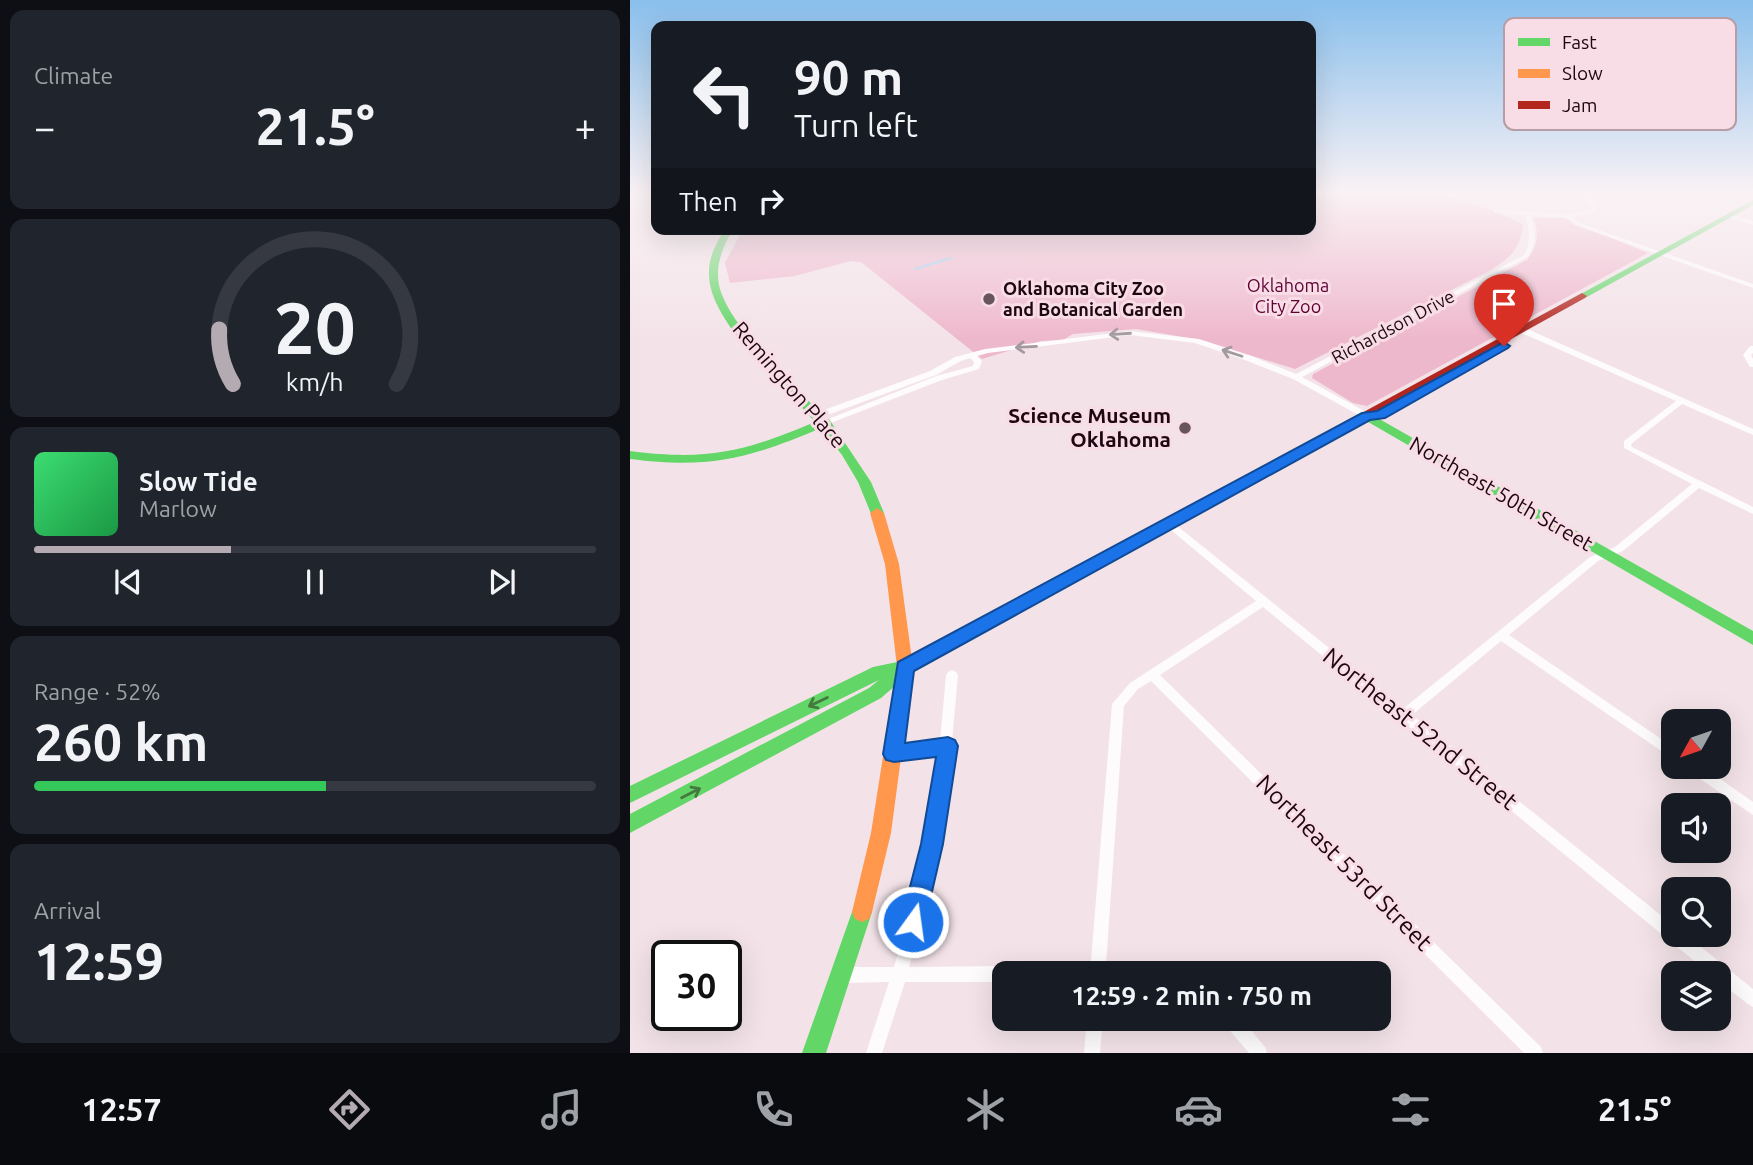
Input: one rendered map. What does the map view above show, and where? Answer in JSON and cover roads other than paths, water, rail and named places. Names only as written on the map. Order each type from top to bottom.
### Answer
[{"type":"main road","name":"Remington Place","points":[[722,241],[713,258],[711,278],[714,293],[728,316],[822,419],[854,462],[871,495],[884,530],[905,667],[894,754],[866,900],[844,975],[814,1053]]},
{"type":"main road","points":[[630,824],[875,693],[905,667],[1367,416],[1372,410],[1688,241]]},
{"type":"main road","name":"Northeast 50th Street","points":[[1367,416],[1753,639]]},
{"type":"main road","points":[[630,455],[686,462],[728,456],[754,450],[822,419]]},
{"type":"main road","points":[[630,794],[879,672],[905,667]]},
{"type":"street","name":"Richardson Drive","points":[[1296,377],[1525,256],[1532,247],[1532,241]]},
{"type":"street","points":[[1624,241],[1753,286]]},
{"type":"street","points":[[1524,330],[1753,432]]},
{"type":"street","name":"Northeast 50th Street","points":[[822,419],[972,356],[1006,348],[1130,333],[1184,339],[1248,358],[1296,377],[1367,416]]},
{"type":"street","points":[[1753,348],[1748,355],[1753,365]]},
{"type":"street","points":[[822,419],[939,378],[968,371],[979,364],[972,356]]},
{"type":"street","points":[[1682,400],[1633,435],[1627,446],[1633,453],[1753,511]]},
{"type":"street","points":[[1403,715],[1594,559],[1619,549],[1697,485]]},
{"type":"street","name":"Northeast 52nd Street","points":[[1168,523],[1661,924]]},
{"type":"street","points":[[1102,961],[1117,711],[1127,691],[1264,601]]},
{"type":"street","points":[[1502,636],[1661,746]]},
{"type":"street","name":"Northeast 53rd Street","points":[[1153,674],[1535,1053]]},
{"type":"street","points":[[874,1053],[900,974],[932,844],[948,746],[952,675]]},
{"type":"street","points":[[894,754],[948,746]]},
{"type":"street","points":[[1710,779],[1753,809]]},
{"type":"street","name":"Northeast 52nd Street","points":[[1689,947],[1753,999]]},
{"type":"street","points":[[844,975],[992,974]]},
{"type":"street","points":[[1092,1053],[1094,1031]]},
{"type":"street","points":[[1241,1031],[1259,1053]]},
{"type":"waterway","points":[[915,269],[951,258]]},
{"type":"place","name":"Oklahoma City Zoo and Botanical Garden","points":[[989,299]]},
{"type":"place","name":"Science Museum Oklahoma","points":[[1185,428]]},
{"type":"park label","name":"Oklahoma City Zoo","points":[[1288,296]]}]
